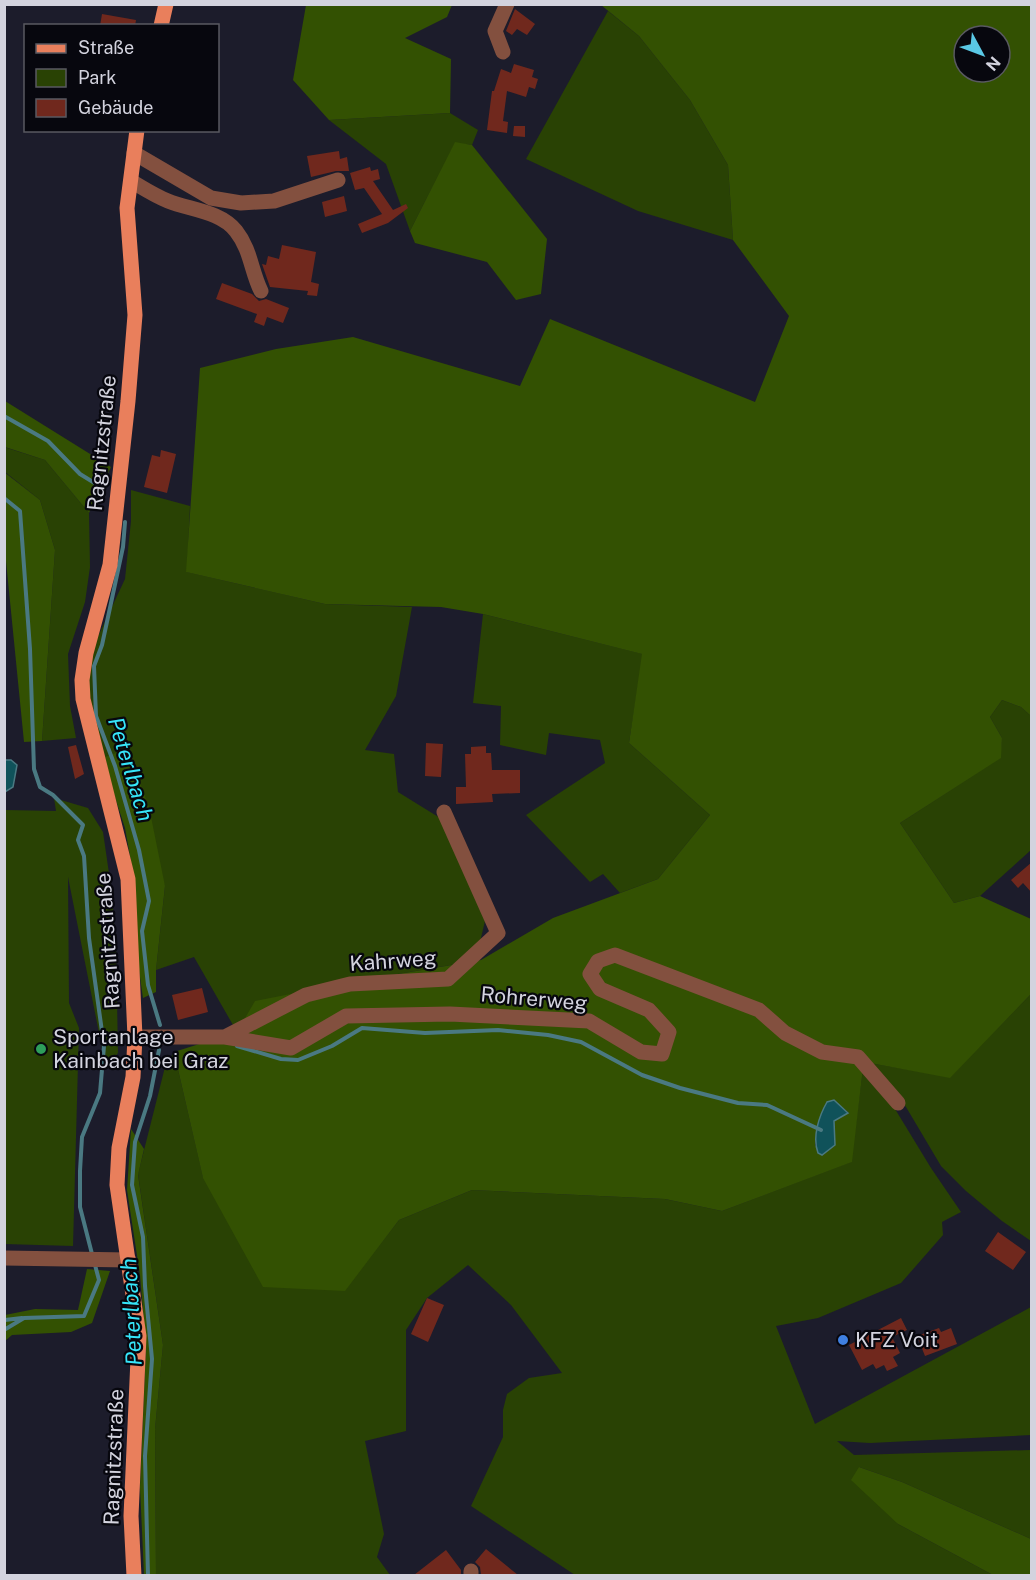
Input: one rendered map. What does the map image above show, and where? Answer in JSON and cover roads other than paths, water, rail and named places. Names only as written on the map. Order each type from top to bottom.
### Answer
[{"type":"main road","points":[[161,24],[166,4]]},
{"type":"main road","name":"Ragnitzstraße","points":[[134,1575],[131,1516],[139,1336],[117,1185],[119,1148],[133,1077],[135,1037],[128,879],[83,699],[82,680],[86,653],[110,565],[128,401],[135,315],[127,208],[137,132]]},
{"type":"street","points":[[502,52],[495,31],[507,4]]},
{"type":"street","points":[[134,153],[211,198],[241,203],[274,201],[338,180]]},
{"type":"street","points":[[131,181],[168,201],[216,216],[235,230],[251,256],[256,281],[261,291]]},
{"type":"street","name":"Kahrweg","points":[[225,1037],[306,994],[350,984],[448,979],[498,933],[444,812]]},
{"type":"street","name":"Rohrerweg","points":[[135,1037],[225,1037],[291,1048],[346,1016],[450,1014],[589,1021],[641,1052],[662,1054],[669,1032],[649,1010],[600,988],[590,974],[598,961],[615,955],[759,1010],[785,1033],[822,1052],[858,1057],[898,1103]]},
{"type":"street","points":[[4,1258],[129,1260]]},
{"type":"waterway","name":"Peterlbach","points":[[4,416],[48,441],[80,474],[101,487]]},
{"type":"waterway","points":[[4,498],[20,511],[30,649],[34,769],[40,787],[53,795],[83,825],[78,840],[84,856],[89,938],[104,1046],[100,1093],[82,1137],[80,1171],[80,1207],[92,1254]]},
{"type":"waterway","name":"Peterlbach","points":[[125,522],[123,547],[102,645],[94,666],[96,716],[115,766],[139,850],[149,901],[142,931],[148,985],[160,1025]]},
{"type":"waterway","points":[[237,1046],[281,1059],[298,1060],[332,1046],[362,1028],[425,1033],[498,1030],[548,1035],[581,1042],[642,1075],[680,1088],[738,1103],[767,1105],[821,1130]]},
{"type":"waterway","name":"Peterlbach","points":[[148,1576],[145,1456],[152,1359],[143,1237],[132,1185],[135,1142],[150,1096],[159,1050]]},
{"type":"waterway","points":[[4,1330],[24,1318],[84,1316],[99,1280],[95,1265]]},
{"type":"waterway","points":[[5,1320],[22,1318]]},
{"type":"place","name":"Sportanlage Kainbach bei Graz","points":[[41,1049]]},
{"type":"place","name":"KFZ Voit","points":[[843,1340]]}]
